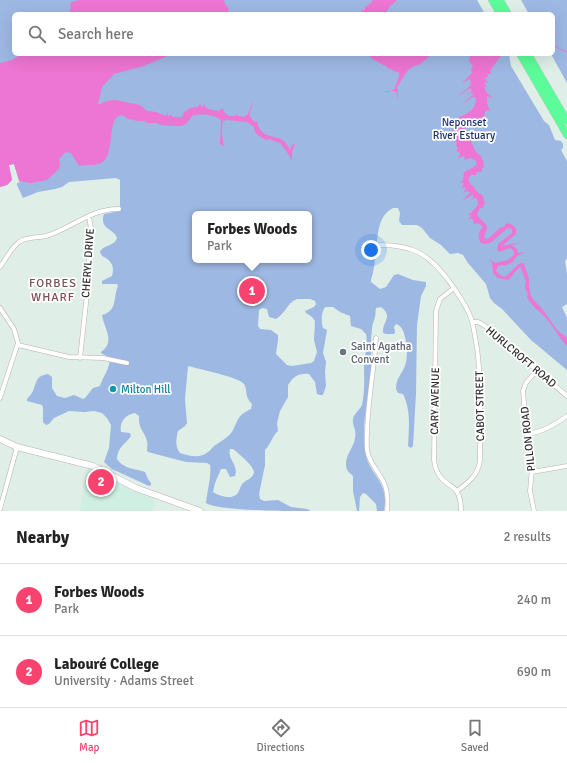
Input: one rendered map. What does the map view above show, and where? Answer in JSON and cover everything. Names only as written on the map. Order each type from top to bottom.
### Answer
[{"type":"highway","points":[[488,0],[495,12]]},
{"type":"highway","points":[[492,0],[499,12]]},
{"type":"highway","points":[[496,0],[504,12]]},
{"type":"highway","points":[[500,0],[507,12]]},
{"type":"highway","points":[[521,56],[567,135]]},
{"type":"highway","points":[[525,56],[567,128]]},
{"type":"highway","points":[[529,56],[567,121]]},
{"type":"highway","points":[[532,56],[567,115]]},
{"type":"main road","points":[[0,439],[17,447],[93,466],[136,488],[200,511]]},
{"type":"street","points":[[0,267],[19,242],[23,240],[50,234],[106,210],[119,209]]},
{"type":"street","name":"CHERYL DRIVE","points":[[80,358],[87,294],[91,229],[89,216]]},
{"type":"street","name":"CABOT STREET","points":[[380,245],[401,245],[417,251],[437,267],[454,288],[468,310],[472,322],[481,379],[480,461],[478,470],[473,478],[457,491]]},
{"type":"street","name":"CARY AVENUE","points":[[454,288],[440,299],[436,311],[434,460],[435,467],[439,475],[457,491]]},
{"type":"street","points":[[0,308],[15,331],[18,345],[0,398]]},
{"type":"street","name":"HURLCROFT ROAD","points":[[472,322],[478,322],[485,326],[567,396]]},
{"type":"street","points":[[376,338],[374,366],[370,386],[367,450],[369,458],[386,486],[388,498],[387,511]]},
{"type":"street","points":[[18,345],[66,356],[80,358],[103,358],[127,363]]},
{"type":"street","name":"PILLON ROAD","points":[[534,511],[530,491],[532,472],[527,434],[524,389],[526,383],[537,370]]},
{"type":"street","points":[[527,434],[536,433],[546,429],[567,416]]},
{"type":"street","points":[[0,509],[17,447]]},
{"type":"street","points":[[532,472],[567,466]]},
{"type":"street","points":[[457,491],[461,511]]},
{"type":"shaded area","points":[[79,0],[224,0],[229,9],[228,12],[70,12],[71,2]]},
{"type":"shaded area","points":[[373,0],[397,0],[390,6],[386,12],[362,12],[361,10],[365,10],[365,7],[369,5],[367,3],[370,4]]},
{"type":"shaded area","points":[[19,56],[167,56],[144,66],[114,74],[102,87],[98,104],[115,100],[140,105],[147,111],[156,112],[166,116],[168,112],[168,116],[171,115],[173,117],[182,117],[184,112],[190,108],[197,107],[200,104],[202,108],[204,104],[206,108],[211,110],[219,111],[223,108],[224,112],[229,116],[235,116],[237,114],[238,116],[244,117],[248,114],[253,101],[250,117],[255,122],[257,121],[262,132],[281,139],[289,147],[289,151],[292,145],[295,144],[292,152],[292,161],[280,143],[269,139],[266,140],[259,136],[255,132],[254,127],[247,122],[223,121],[222,134],[225,147],[220,144],[221,120],[215,117],[193,115],[186,124],[181,126],[173,126],[128,119],[122,115],[117,117],[115,120],[109,152],[107,157],[101,163],[79,166],[71,153],[66,152],[59,159],[59,169],[47,180],[31,183],[19,181],[14,164],[9,165],[12,180],[7,185],[0,187],[0,63],[12,60]]},
{"type":"shaded area","points":[[370,56],[430,56],[419,65],[408,70],[397,87],[398,94],[397,100],[397,94],[395,91],[390,91],[395,89],[399,73],[388,69]]},
{"type":"shaded area","points":[[470,56],[501,56],[490,71],[491,74],[487,74],[489,78],[485,78],[488,83],[484,82],[487,88],[484,86],[486,92],[493,98],[487,96],[487,103],[490,111],[488,110],[485,112],[484,117],[486,120],[483,119],[475,122],[474,123],[478,127],[470,124],[464,131],[472,143],[475,151],[482,157],[481,159],[483,160],[484,167],[482,168],[482,172],[477,172],[476,175],[471,175],[468,179],[476,191],[483,196],[486,204],[484,204],[483,208],[480,208],[477,214],[484,222],[487,229],[484,238],[488,239],[501,227],[505,226],[506,223],[513,225],[516,229],[516,234],[502,246],[523,242],[512,245],[517,249],[518,253],[525,252],[517,256],[513,261],[515,261],[506,265],[498,266],[496,271],[504,277],[519,264],[524,264],[529,279],[531,297],[543,310],[557,330],[567,338],[567,346],[527,297],[528,294],[525,288],[526,282],[520,267],[508,280],[498,278],[493,273],[492,263],[489,259],[495,263],[508,260],[514,255],[514,251],[510,248],[499,252],[497,249],[498,244],[512,233],[512,229],[508,228],[490,243],[483,244],[480,242],[479,236],[482,226],[478,223],[473,224],[474,222],[472,218],[468,220],[471,216],[468,214],[471,213],[478,205],[477,199],[472,199],[474,196],[472,195],[462,201],[470,193],[467,191],[463,193],[466,189],[464,187],[461,189],[464,183],[460,182],[463,180],[464,172],[477,164],[475,160],[471,158],[464,160],[464,156],[458,158],[460,154],[456,151],[458,148],[456,145],[457,142],[454,142],[456,140],[454,136],[455,132],[452,132],[459,119],[453,121],[471,110],[475,103],[476,98],[473,97],[462,104],[474,94],[471,93],[467,95],[472,91],[470,88],[456,98],[471,85],[470,79],[462,83],[472,73],[471,69],[473,66],[469,61]]},
{"type":"shaded area","points":[[87,468],[155,500],[153,511],[80,511]]},
{"type":"green space","name":"Neponset River Estuary","points":[[0,0],[477,0],[484,12],[12,12],[12,56],[509,56],[511,66],[544,121],[549,125],[555,140],[561,141],[563,144],[563,148],[561,150],[567,161],[567,259],[565,261],[567,274],[567,304],[562,307],[567,318],[567,370],[531,340],[502,309],[494,303],[490,298],[486,284],[463,255],[458,253],[450,254],[417,225],[402,225],[399,221],[400,213],[398,208],[393,208],[384,216],[379,227],[371,282],[380,289],[386,287],[394,275],[398,274],[413,280],[426,282],[426,286],[421,296],[417,325],[416,393],[413,446],[411,448],[408,446],[409,419],[406,400],[403,394],[398,393],[396,389],[397,381],[406,362],[407,347],[405,335],[400,326],[396,324],[394,327],[394,334],[383,333],[387,314],[381,307],[376,308],[372,326],[371,369],[364,442],[367,459],[384,492],[384,511],[377,511],[376,504],[363,493],[360,497],[359,511],[357,511],[353,491],[353,476],[347,470],[346,460],[355,438],[353,418],[361,407],[363,400],[364,365],[367,338],[366,334],[361,329],[351,326],[350,316],[333,307],[325,307],[322,318],[323,328],[327,330],[323,353],[326,362],[326,386],[323,395],[317,394],[315,382],[309,374],[297,376],[292,379],[288,385],[288,397],[280,411],[277,423],[278,431],[265,450],[265,465],[259,494],[260,499],[264,501],[278,500],[291,507],[311,511],[272,511],[225,508],[206,503],[210,478],[210,465],[207,463],[186,462],[148,452],[147,441],[140,424],[139,416],[135,413],[126,417],[122,422],[121,432],[130,433],[131,436],[120,448],[117,459],[126,467],[145,472],[151,483],[149,486],[112,469],[104,462],[109,448],[111,425],[102,413],[94,411],[69,411],[54,418],[49,424],[46,425],[43,422],[42,405],[27,401],[39,378],[48,374],[52,377],[52,388],[57,396],[65,398],[74,395],[83,399],[93,388],[100,386],[108,369],[110,358],[101,353],[108,344],[108,335],[102,315],[107,313],[113,307],[118,286],[117,284],[102,284],[102,281],[112,276],[113,266],[108,259],[102,256],[100,252],[102,249],[114,243],[117,238],[113,232],[105,226],[103,219],[104,214],[120,211],[120,180],[116,178],[69,182],[62,187],[38,192],[23,198],[17,185],[17,183],[20,182],[14,164],[9,165],[12,180],[7,185],[0,187]],"holes":[[[297,299],[310,299],[315,301],[316,304],[314,307],[305,311],[315,321],[314,340],[317,352],[314,361],[311,363],[292,366],[287,365],[276,354],[278,335],[271,330],[260,329],[258,326],[259,310],[262,308],[267,309],[269,317],[276,319]],[[188,366],[241,381],[244,384],[247,396],[252,404],[251,409],[239,417],[232,432],[202,456],[180,453],[178,451],[176,440],[178,431],[187,423],[185,399]],[[230,449],[233,449],[242,456],[249,463],[254,472],[254,474],[242,484],[237,494],[232,497],[218,495],[213,492],[221,469],[226,469],[230,477],[235,476],[236,472],[230,456]]]},
{"type":"green space","points":[[521,0],[567,0],[567,83],[552,56],[555,56],[555,12],[528,12]]},
{"type":"waterway","points":[[555,46],[567,52]]},
{"type":"place","name":"Forbes Woods","points":[[252,291]]},
{"type":"place","name":"Saint Agatha Convent","points":[[343,352]]},
{"type":"place","name":"Milton Hill","points":[[113,389]]},
{"type":"place","name":"Labouré College","points":[[101,482]]},
{"type":"district","name":"FORBES WHARF","points":[[53,290]]}]
